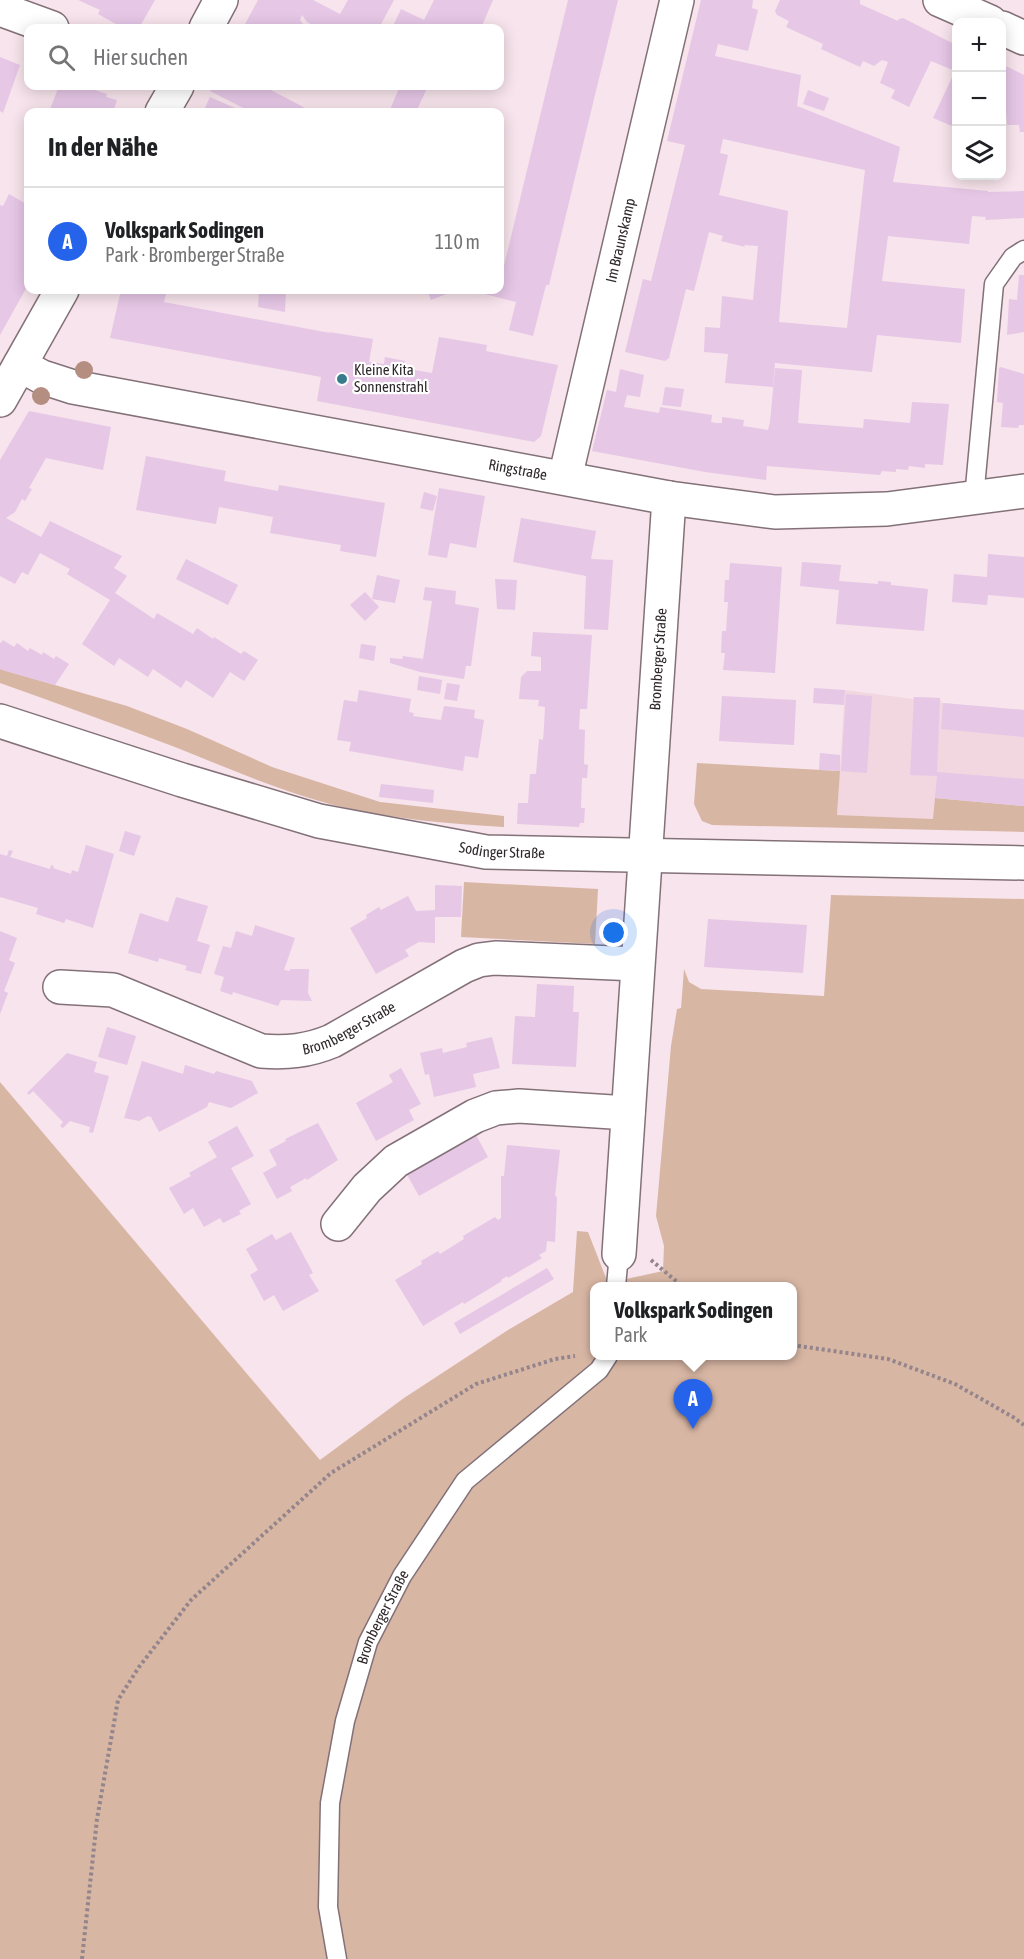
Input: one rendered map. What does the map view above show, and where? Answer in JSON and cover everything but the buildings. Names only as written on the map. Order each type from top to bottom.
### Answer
[{"type":"street","points":[[208,24],[221,0]]},
{"type":"street","name":"Im Braunskamp","points":[[565,478],[677,0]]},
{"type":"street","points":[[940,0],[981,18]]},
{"type":"street","points":[[0,9],[41,24]]},
{"type":"street","points":[[1006,30],[1024,38]]},
{"type":"street","points":[[0,398],[60,294]]},
{"type":"street","name":"Ringstraße","points":[[20,365],[42,377],[73,387],[669,498],[775,512],[887,509],[1024,491]]},
{"type":"street","name":"Bromberger Straße","points":[[619,1254],[669,498]]},
{"type":"street","name":"Sodinger Straße","points":[[0,721],[182,780],[319,821],[486,852],[644,854],[783,860],[1024,863]]},
{"type":"street","name":"Bromberger Straße","points":[[60,987],[113,990],[261,1051],[282,1053],[312,1049],[332,1041],[464,966],[480,960],[495,958],[637,964]]},
{"type":"street","points":[[338,1224],[367,1188],[396,1161],[475,1116],[496,1108],[519,1106],[628,1113]]},
{"type":"lane","points":[[974,498],[994,284],[1013,257],[1024,250]]},
{"type":"lane","name":"Bromberger Straße","points":[[616,1282],[619,1254]]},
{"type":"lane","name":"Bromberger Straße","points":[[337,1959],[328,1907],[330,1803],[345,1721],[368,1642],[402,1576],[465,1481],[599,1370],[605,1360]]},
{"type":"path","points":[[619,1254],[648,1258],[676,1282]]},
{"type":"path","points":[[797,1347],[888,1359],[955,1384],[1024,1425]]},
{"type":"path","points":[[82,1959],[97,1819],[118,1700],[139,1667],[191,1600],[331,1473],[476,1384],[555,1359],[584,1354]]},
{"type":"shaded area","points":[[0,669],[127,706],[187,729],[272,767],[380,802],[504,816],[504,827],[443,823],[382,815],[299,795],[0,683]]},
{"type":"shaded area","points":[[845,690],[913,699],[914,697],[940,698],[943,703],[1024,710],[1024,806],[936,798],[934,819],[837,815]]},
{"type":"shaded area","points":[[697,763],[840,771],[837,815],[933,819],[935,798],[1024,806],[1024,832],[712,825],[702,821],[694,804]]},
{"type":"shaded area","points":[[464,882],[598,889],[595,944],[461,937]]},
{"type":"shaded area","points":[[831,895],[1024,899],[1024,1959],[0,1959],[0,1082],[320,1460],[404,1398],[508,1330],[573,1292],[577,1231],[588,1232],[608,1282],[590,1282],[590,1360],[797,1360],[797,1282],[613,1282],[663,1271],[664,1246],[656,1216],[671,1046],[677,1009],[681,1008],[684,969],[689,982],[701,989],[824,996]]},
{"type":"place","name":"Kleine Kita Sonnenstrahl","points":[[342,379]]},
{"type":"place","name":"Volkspark Sodingen","points":[[693,1429]]}]
